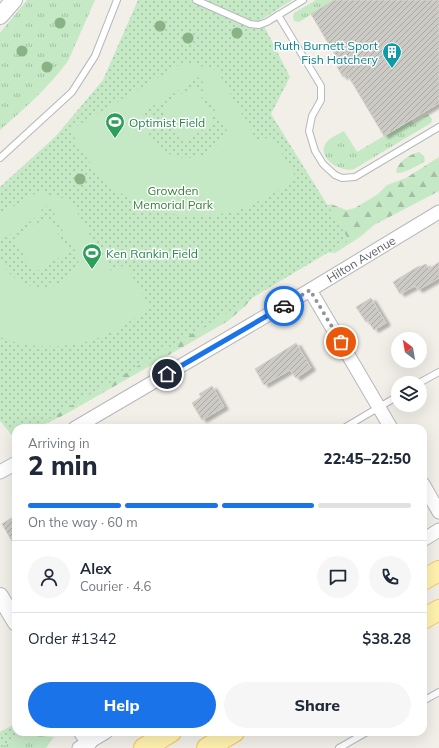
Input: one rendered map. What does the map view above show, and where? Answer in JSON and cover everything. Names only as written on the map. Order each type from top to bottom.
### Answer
[{"type":"main road","points":[[427,578],[439,571]]},
{"type":"main road","points":[[427,617],[439,610]]},
{"type":"main road","points":[[144,748],[164,736]]},
{"type":"main road","points":[[207,748],[227,736]]},
{"type":"street","points":[[0,16],[14,0]]},
{"type":"street","name":"Hilton Avenue","points":[[82,424],[310,290],[439,212]]},
{"type":"street","points":[[310,290],[389,424]]},
{"type":"street","points":[[0,472],[12,465]]},
{"type":"street","points":[[427,491],[439,512]]},
{"type":"street","points":[[427,538],[439,530]]},
{"type":"street","points":[[0,596],[12,616]]},
{"type":"street","points":[[83,741],[96,736]]},
{"type":"lane","points":[[0,158],[72,92],[95,56],[117,0]]},
{"type":"lane","points":[[196,0],[250,24],[259,25],[278,16],[303,0]]},
{"type":"lane","points":[[278,16],[321,86],[321,100],[312,116],[310,131],[315,151],[323,164],[335,175],[342,178],[355,177],[439,127]]},
{"type":"lane","points":[[427,379],[439,372]]},
{"type":"lane","points":[[351,424],[391,400]]},
{"type":"lane","points":[[427,699],[439,692]]},
{"type":"lane","points":[[339,748],[360,736]]},
{"type":"green space","points":[[27,0],[95,0],[68,61],[61,71],[27,106],[0,130],[0,33]]},
{"type":"green space","name":"Growden Memorial Park","points":[[138,0],[292,0],[261,20],[290,77],[271,114],[349,240],[41,424],[12,424],[12,435],[0,421],[0,187],[56,136],[103,80]]},
{"type":"green space","points":[[316,0],[334,0],[299,22],[294,21],[294,13]]},
{"type":"green space","name":"Optimist Field","points":[[184,62],[217,70],[258,143],[271,135],[297,179],[259,201],[227,213],[208,216],[189,216],[170,213],[151,208],[133,200],[117,190],[102,177],[93,166],[70,130]],"holes":[[[196,76],[202,80],[203,84],[201,87],[227,131],[218,145],[205,154],[191,158],[177,157],[164,151],[153,141],[146,128],[145,111],[189,84],[190,79]]]},
{"type":"green space","name":"Optimist Field","points":[[191,88],[197,90],[208,107],[212,116],[212,124],[183,140],[177,136],[168,123],[163,108],[164,104]]},
{"type":"green space","points":[[428,114],[432,119],[431,123],[354,169],[343,169],[331,163],[324,154],[327,141],[344,131],[357,152],[411,120],[413,123]]},
{"type":"green space","points":[[419,152],[424,156],[425,161],[411,169],[397,173],[397,167],[402,161],[412,154]]},
{"type":"green space","points":[[439,157],[439,191],[374,225],[360,237],[335,253],[321,252],[270,279],[244,307],[228,321],[48,423],[12,424],[12,426],[0,421],[0,388],[323,207],[331,204],[346,210],[355,208],[378,194],[387,185],[406,178]]},
{"type":"green space","name":"Ken Rankin Field","points":[[38,192],[70,200],[112,273],[125,264],[151,308],[114,331],[86,342],[72,345],[28,345],[0,337],[0,256],[4,266],[11,275],[29,286],[40,287],[60,283],[69,276],[78,262],[79,257],[54,217],[55,210],[50,206],[44,207],[41,214],[0,241],[0,214]]},
{"type":"green space","points":[[44,219],[50,220],[68,250],[67,253],[37,271],[33,271],[14,239]]},
{"type":"green space","points":[[12,725],[12,736],[20,736],[0,748],[0,732]]},
{"type":"green space","points":[[20,736],[54,737],[46,748],[0,748]]},
{"type":"building","name":"Ruth Burnett Sport Fish Hatchery","points":[[334,0],[439,0],[439,103],[384,136],[347,74],[343,77],[337,67],[341,65],[311,14]]},
{"type":"building","points":[[439,262],[439,278],[418,290],[415,286],[400,294],[393,282],[419,266],[426,264],[429,269]]},
{"type":"building","points":[[371,298],[386,323],[374,330],[368,321],[366,322],[356,307]]},
{"type":"building","points":[[296,343],[311,368],[296,378],[290,370],[264,385],[255,369]]},
{"type":"building","points":[[212,386],[224,407],[202,420],[192,403],[201,397],[199,394]]},
{"type":"building","points":[[12,518],[12,541],[2,524]]},
{"type":"way so far","points":[[284,306],[310,290],[341,342]]},
{"type":"place","name":"Ruth Burnett Sport Fish Hatchery","points":[[392,69]]},
{"type":"place","name":"Optimist Field","points":[[115,139]]},
{"type":"place","name":"Ken Rankin Field","points":[[92,270]]},
{"type":"route","points":[[167,374],[284,306]]}]
